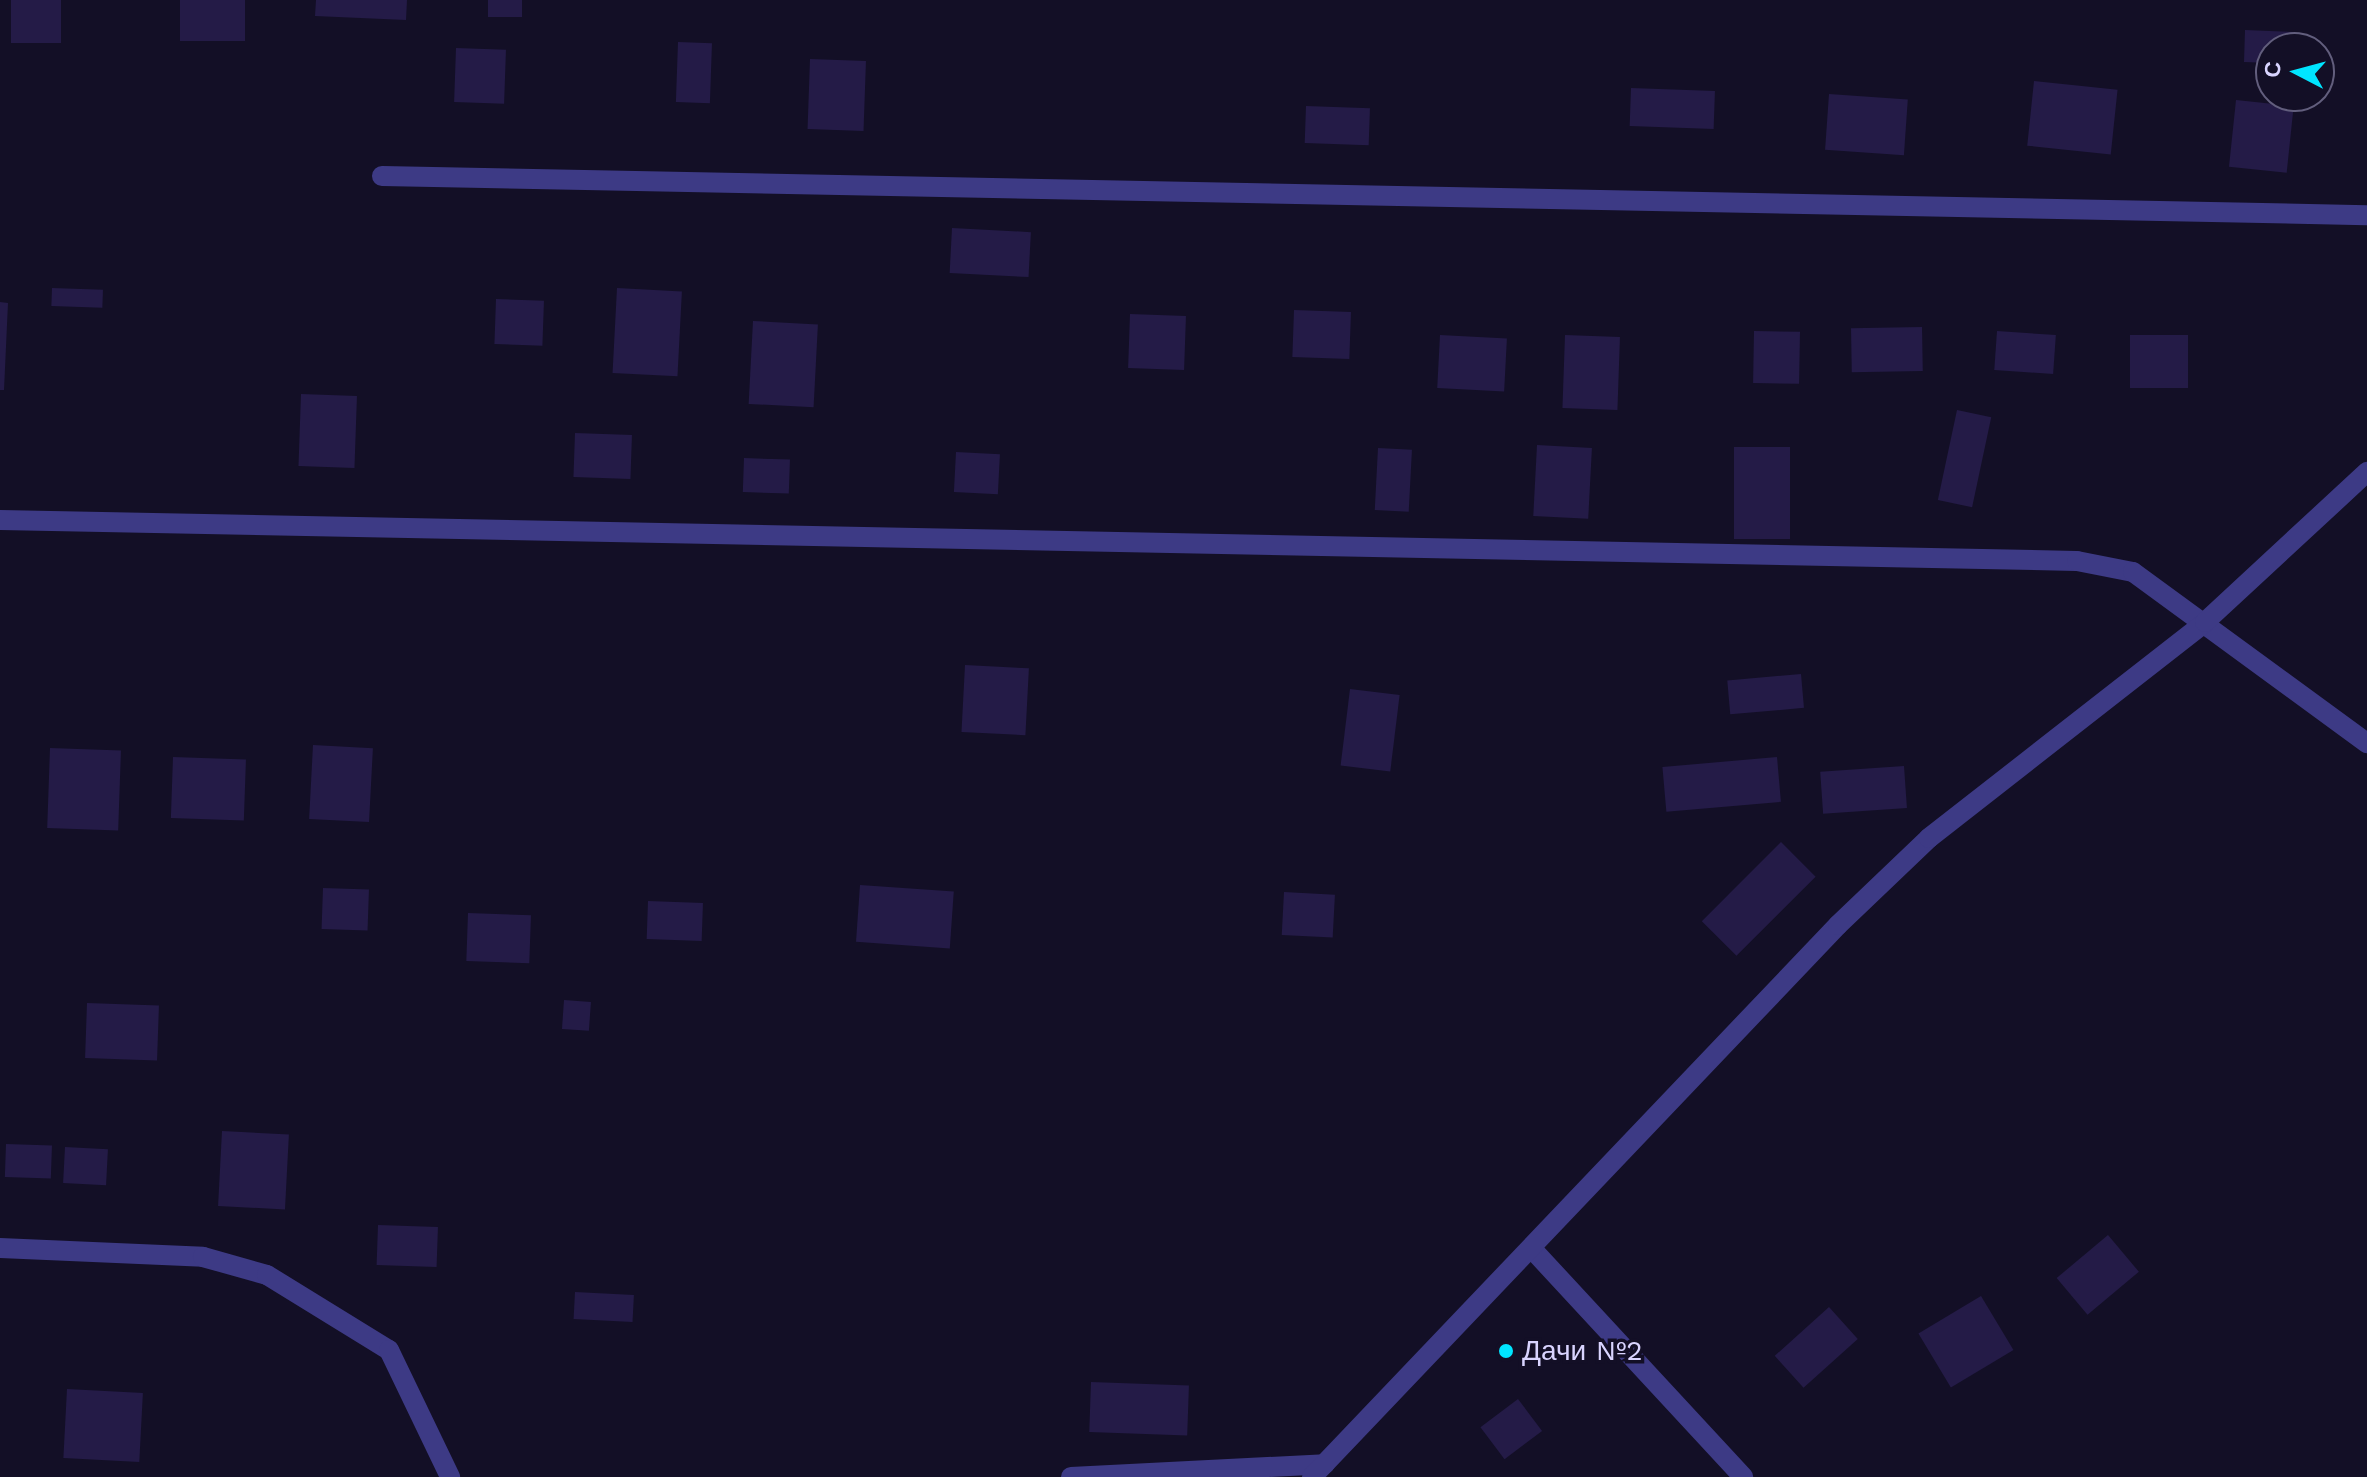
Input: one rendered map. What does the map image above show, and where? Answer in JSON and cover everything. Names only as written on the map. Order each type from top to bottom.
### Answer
[{"type":"street","points":[[382,176],[2367,215]]},
{"type":"street","points":[[1071,1477],[1319,1470],[1534,1251],[1838,925],[1929,838],[2205,622],[2367,472]]},
{"type":"street","points":[[0,520],[2077,561],[2133,572],[2367,743]]},
{"type":"street","points":[[0,1248],[203,1257],[267,1275],[389,1350],[450,1477]]},
{"type":"street","points":[[1534,1251],[1743,1477]]},
{"type":"building","points":[[11,0],[61,0],[61,43],[11,43]]},
{"type":"building","points":[[180,0],[245,0],[245,41],[180,41]]},
{"type":"building","points":[[316,0],[407,0],[406,20],[315,16]]},
{"type":"building","points":[[488,0],[522,0],[522,17],[488,17]]},
{"type":"building","points":[[2245,30],[2294,32],[2255,32],[2255,62],[2244,62]]},
{"type":"building","points":[[678,42],[712,43],[710,103],[676,102]]},
{"type":"building","points":[[456,48],[506,50],[504,104],[454,102]]},
{"type":"building","points":[[810,59],[866,61],[864,131],[808,129]]},
{"type":"building","points":[[2034,81],[2118,90],[2111,154],[2027,146]]},
{"type":"building","points":[[1631,88],[1715,91],[1714,129],[1630,126]]},
{"type":"building","points":[[1829,94],[1908,100],[1904,155],[1825,150]]},
{"type":"building","points":[[2236,100],[2255,102],[2255,112],[2293,112],[2287,173],[2229,167]]},
{"type":"building","points":[[1306,106],[1370,108],[1369,145],[1305,143]]},
{"type":"building","points":[[952,228],[1031,232],[1029,277],[950,273]]},
{"type":"building","points":[[52,288],[103,290],[102,308],[51,306]]},
{"type":"building","points":[[617,288],[682,291],[677,376],[613,373]]},
{"type":"building","points":[[496,299],[544,301],[542,346],[494,344]]},
{"type":"building","points":[[0,302],[8,303],[4,390],[0,390]]},
{"type":"building","points":[[1294,310],[1351,312],[1349,359],[1292,357]]},
{"type":"building","points":[[1130,314],[1186,316],[1184,370],[1128,368]]},
{"type":"building","points":[[753,321],[818,324],[814,407],[749,404]]},
{"type":"building","points":[[1922,327],[1923,371],[1852,372],[1851,328]]},
{"type":"building","points":[[1754,331],[1800,332],[1799,384],[1753,383]]},
{"type":"building","points":[[1997,331],[2056,335],[2053,374],[1994,370]]},
{"type":"building","points":[[1440,335],[1507,339],[1504,391],[1437,388]]},
{"type":"building","points":[[1565,335],[1620,337],[1617,410],[1562,408]]},
{"type":"building","points":[[2130,335],[2188,335],[2188,388],[2130,388]]},
{"type":"building","points":[[301,394],[357,396],[354,468],[298,466]]},
{"type":"building","points":[[1957,410],[1991,417],[1972,507],[1938,500]]},
{"type":"building","points":[[575,433],[632,435],[630,479],[573,477]]},
{"type":"building","points":[[1537,445],[1592,448],[1588,519],[1533,516]]},
{"type":"building","points":[[1734,447],[1790,447],[1790,539],[1734,539]]},
{"type":"building","points":[[1378,448],[1412,450],[1409,512],[1375,510]]},
{"type":"building","points":[[956,452],[1000,454],[998,494],[954,492]]},
{"type":"building","points":[[744,458],[790,460],[789,494],[743,492]]},
{"type":"building","points":[[965,665],[1029,668],[1025,735],[961,732]]},
{"type":"building","points":[[1801,674],[1804,708],[1730,714],[1727,680]]},
{"type":"building","points":[[1350,689],[1400,695],[1390,772],[1341,765]]},
{"type":"building","points":[[313,745],[373,748],[369,822],[309,819]]},
{"type":"building","points":[[50,748],[121,750],[118,830],[47,828]]},
{"type":"building","points":[[173,757],[246,760],[244,821],[171,818]]},
{"type":"building","points":[[1777,757],[1781,802],[1666,812],[1662,767]]},
{"type":"building","points":[[1904,766],[1907,808],[1823,814],[1820,772]]},
{"type":"building","points":[[1781,842],[1816,877],[1736,956],[1702,921]]},
{"type":"building","points":[[860,885],[954,892],[950,948],[856,942]]},
{"type":"building","points":[[323,888],[369,890],[368,931],[322,929]]},
{"type":"building","points":[[1284,892],[1335,895],[1333,938],[1282,935]]},
{"type":"building","points":[[648,901],[703,903],[702,941],[647,939]]},
{"type":"building","points":[[468,913],[531,915],[529,963],[466,961]]},
{"type":"building","points":[[564,1000],[591,1002],[589,1031],[562,1029]]},
{"type":"building","points":[[87,1003],[159,1006],[157,1060],[85,1058]]},
{"type":"building","points":[[222,1131],[289,1135],[285,1209],[218,1206]]},
{"type":"building","points":[[6,1144],[52,1146],[51,1179],[5,1177]]},
{"type":"building","points":[[65,1147],[108,1149],[106,1185],[63,1183]]},
{"type":"building","points":[[378,1225],[438,1227],[437,1267],[377,1265]]},
{"type":"building","points":[[2108,1235],[2139,1272],[2088,1315],[2057,1278]]},
{"type":"building","points":[[575,1292],[634,1295],[633,1322],[574,1319]]},
{"type":"building","points":[[1981,1296],[2013,1350],[1951,1388],[1918,1334]]},
{"type":"building","points":[[1829,1307],[1858,1339],[1804,1388],[1775,1356]]},
{"type":"building","points":[[1091,1382],[1189,1385],[1187,1435],[1089,1432]]},
{"type":"building","points":[[67,1389],[143,1393],[139,1462],[63,1458]]},
{"type":"building","points":[[1518,1399],[1542,1431],[1505,1459],[1480,1427]]},
{"type":"place","name":"Дачи №2","points":[[1506,1351]]}]
